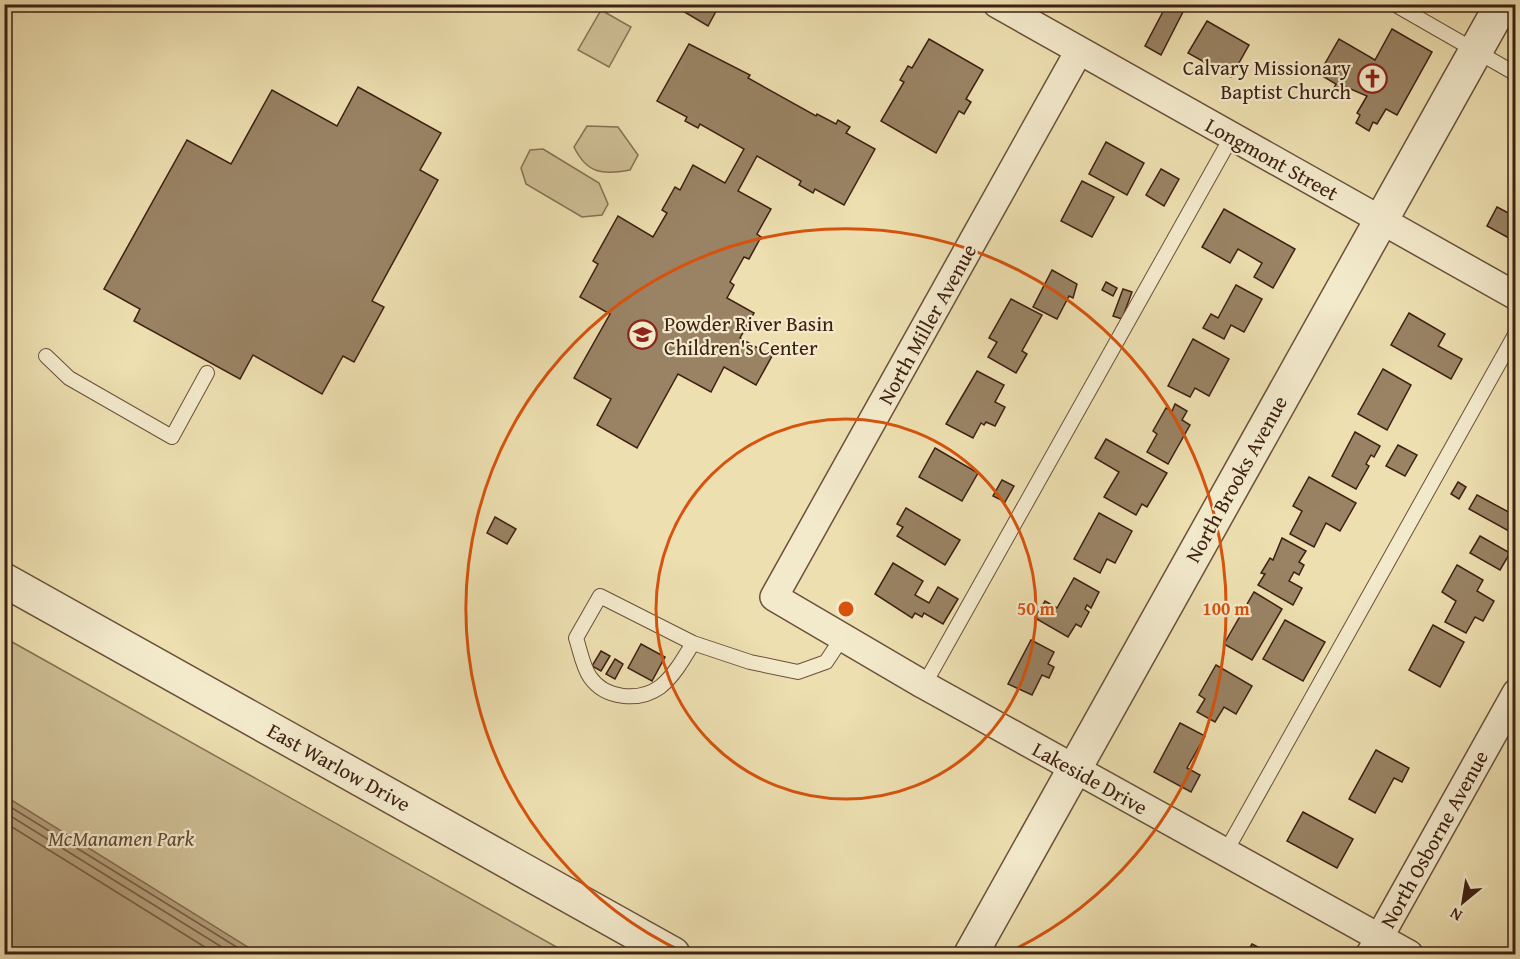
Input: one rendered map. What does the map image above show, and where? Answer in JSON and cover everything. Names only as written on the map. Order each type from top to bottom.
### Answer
[{"type":"street","name":"Longmont Street","points":[[997,4],[1515,296]]},
{"type":"street","name":"North Brooks Avenue","points":[[971,954],[1502,4]]},
{"type":"street","name":"North Miller Avenue","points":[[774,597],[1079,51]]},
{"type":"street","name":"East Warlow Drive","points":[[4,579],[673,954]]},
{"type":"street","name":"Lakeside Drive","points":[[774,597],[924,685],[1225,853],[1374,946],[1409,954]]},
{"type":"street","name":"North Osborne Avenue","points":[[1374,946],[1515,693]]},
{"type":"lane","points":[[1394,4],[1515,74]]},
{"type":"lane","points":[[924,685],[1232,136]]},
{"type":"lane","points":[[1225,853],[1515,333]]},
{"type":"lane","points":[[46,356],[69,378],[172,437],[207,373]]},
{"type":"lane","points":[[693,643],[679,666],[659,688],[633,697],[607,693],[590,677],[576,638],[600,596],[693,643],[750,662],[798,672],[826,662],[842,638]]},
{"type":"green space","points":[[601,10],[631,27],[609,67],[578,50]]},
{"type":"green space","points":[[587,126],[618,127],[638,155],[630,170],[604,172],[584,163],[574,147]]},
{"type":"green space","points":[[543,149],[599,183],[608,204],[602,215],[582,217],[526,184],[521,168],[530,150]]},
{"type":"green space","name":"McManamen Park","points":[[5,638],[569,954],[5,954]]},
{"type":"water","points":[[5,796],[259,954],[5,954]]},
{"type":"building","points":[[671,4],[720,4],[708,26]]},
{"type":"building","points":[[1167,4],[1187,4],[1161,55],[1145,46]]},
{"type":"building","points":[[1207,21],[1249,45],[1231,77],[1188,53]]},
{"type":"building","name":"Calvary Missionary Baptist Church","points":[[1392,29],[1432,52],[1397,115],[1386,109],[1377,124],[1373,122],[1369,131],[1356,123],[1360,115],[1357,113],[1367,96],[1346,87],[1343,92],[1334,88],[1336,84],[1319,74],[1339,39],[1375,60]]},
{"type":"building","points":[[929,39],[983,70],[966,99],[971,102],[964,114],[959,111],[936,153],[881,121],[904,82],[900,80],[908,66],[912,68]]},
{"type":"building","points":[[689,44],[750,75],[748,78],[816,116],[817,114],[836,124],[838,120],[850,127],[846,133],[875,149],[844,205],[815,189],[813,193],[799,185],[801,181],[757,156],[738,191],[771,209],[757,234],[761,237],[749,259],[744,257],[730,282],[734,285],[727,298],[754,313],[740,338],[772,356],[756,385],[724,367],[711,392],[678,374],[637,448],[597,425],[611,399],[574,378],[610,314],[580,297],[598,264],[593,261],[618,216],[653,237],[667,213],[662,210],[675,187],[680,190],[693,165],[725,183],[744,149],[700,124],[698,128],[685,121],[687,117],[657,101]]},
{"type":"building","points":[[358,87],[441,133],[420,170],[438,180],[372,301],[384,307],[354,362],[343,356],[322,394],[253,355],[240,379],[134,321],[140,309],[104,289],[187,140],[231,164],[272,90],[337,126]]},
{"type":"building","points":[[1106,142],[1144,163],[1127,195],[1089,174]]},
{"type":"building","points":[[1161,169],[1179,179],[1164,206],[1146,195]]},
{"type":"building","points":[[1082,181],[1114,197],[1092,237],[1061,221]]},
{"type":"building","points":[[1497,207],[1516,217],[1516,242],[1487,226]]},
{"type":"building","points":[[1224,209],[1295,249],[1273,288],[1254,277],[1262,263],[1238,249],[1230,263],[1202,247]]},
{"type":"building","points":[[1052,270],[1077,284],[1073,298],[1069,296],[1057,319],[1033,307]]},
{"type":"building","points":[[1106,282],[1117,288],[1113,296],[1102,290]]},
{"type":"building","points":[[1236,285],[1262,299],[1244,332],[1231,325],[1224,339],[1203,328],[1211,314],[1218,318]]},
{"type":"building","points":[[1123,289],[1132,292],[1122,319],[1113,316]]},
{"type":"building","points":[[1011,299],[1042,315],[1022,351],[1027,354],[1016,373],[988,357],[997,342],[989,338]]},
{"type":"building","points":[[1409,313],[1445,334],[1438,346],[1462,359],[1451,379],[1391,345]]},
{"type":"building","points":[[1193,339],[1229,359],[1209,396],[1195,388],[1190,397],[1168,386]]},
{"type":"building","points":[[1383,369],[1411,385],[1387,430],[1358,414]]},
{"type":"building","points":[[977,371],[1004,385],[995,402],[1005,407],[995,426],[986,422],[984,425],[981,423],[973,438],[946,424]]},
{"type":"building","points":[[1175,404],[1187,411],[1182,420],[1190,425],[1168,464],[1147,452],[1157,434],[1153,431],[1166,408],[1172,411]]},
{"type":"building","points":[[1355,432],[1380,446],[1374,457],[1371,455],[1366,464],[1369,466],[1356,489],[1332,476]]},
{"type":"building","points":[[1106,439],[1167,473],[1147,507],[1142,504],[1136,515],[1104,497],[1119,472],[1095,458]]},
{"type":"building","points":[[1398,445],[1417,455],[1405,476],[1386,466]]},
{"type":"building","points":[[935,448],[978,473],[962,501],[919,477]]},
{"type":"building","points":[[1309,477],[1356,503],[1340,531],[1326,523],[1314,547],[1290,534],[1302,511],[1293,506]]},
{"type":"building","points":[[1002,480],[1014,486],[1005,502],[993,496]]},
{"type":"building","points":[[1458,482],[1466,487],[1459,499],[1451,494]]},
{"type":"building","points":[[1477,495],[1516,516],[1516,535],[1469,509]]},
{"type":"building","points":[[906,508],[960,540],[945,565],[897,536],[903,527],[897,524]]},
{"type":"building","points":[[1099,513],[1132,531],[1115,563],[1107,559],[1100,573],[1074,559]]},
{"type":"building","points":[[495,517],[516,529],[507,544],[487,533]]},
{"type":"building","points":[[1480,536],[1510,553],[1500,570],[1470,553]]},
{"type":"building","points":[[1282,538],[1306,551],[1299,562],[1304,565],[1299,575],[1294,572],[1289,581],[1302,588],[1293,605],[1258,585],[1265,574],[1261,573],[1270,558],[1273,560]]},
{"type":"building","points":[[893,563],[923,581],[915,595],[929,603],[938,587],[958,599],[943,624],[924,613],[922,617],[915,613],[912,618],[875,594]]},
{"type":"building","points":[[1457,565],[1483,580],[1477,591],[1494,601],[1483,621],[1475,617],[1466,633],[1445,622],[1456,601],[1442,592]]},
{"type":"building","points":[[1074,578],[1099,592],[1091,608],[1087,605],[1085,609],[1089,612],[1081,627],[1076,624],[1068,637],[1035,618],[1045,601],[1057,608]]},
{"type":"building","points":[[1254,592],[1282,609],[1252,660],[1224,644]]},
{"type":"building","points":[[1285,620],[1325,642],[1303,681],[1263,659]]},
{"type":"building","points":[[1433,625],[1464,642],[1440,687],[1409,670]]},
{"type":"building","points":[[1031,640],[1054,652],[1048,664],[1054,667],[1049,678],[1042,675],[1032,695],[1008,684]]},
{"type":"building","points":[[641,644],[665,657],[652,681],[628,668]]},
{"type":"building","points":[[601,651],[610,656],[601,671],[592,666]]},
{"type":"building","points":[[615,659],[623,664],[615,679],[606,674]]},
{"type":"building","points":[[1216,665],[1252,686],[1236,714],[1224,707],[1215,722],[1197,712],[1205,699],[1199,695]]},
{"type":"building","points":[[1180,723],[1205,736],[1187,768],[1200,775],[1191,792],[1154,772]]},
{"type":"building","points":[[1376,750],[1409,768],[1402,782],[1394,778],[1375,813],[1349,799]]},
{"type":"building","points":[[1303,812],[1353,839],[1337,868],[1287,841]]},
{"type":"building","points":[[1252,944],[1271,954],[1246,954]]},
{"type":"place","name":"Calvary Missionary Baptist Church","points":[[1372,79]]},
{"type":"place","name":"Powder River Basin Children's Center","points":[[643,335]]}]
